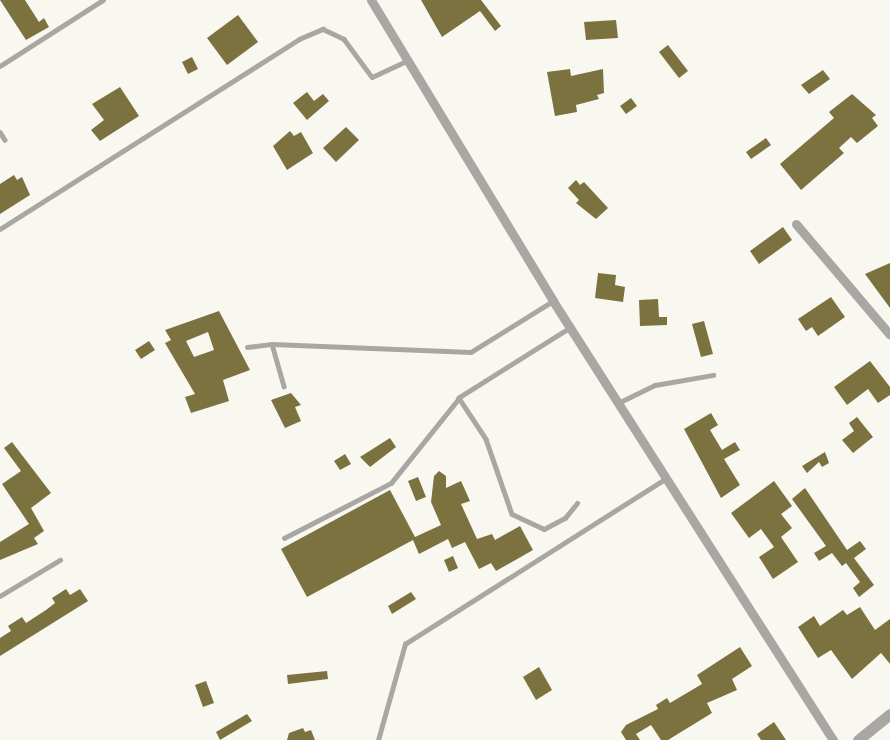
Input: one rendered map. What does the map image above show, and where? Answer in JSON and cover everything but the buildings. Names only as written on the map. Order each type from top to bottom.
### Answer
[{"type":"street","points":[[371,0],[406,61],[553,301],[618,404],[668,478],[832,740]]},
{"type":"street","points":[[796,224],[890,335]]},
{"type":"street","points":[[858,740],[890,714]]},
{"type":"lane","points":[[0,66],[103,0]]},
{"type":"lane","points":[[0,229],[299,39],[323,30],[344,39],[372,78],[406,61]]},
{"type":"lane","points":[[0,132],[5,140]]},
{"type":"lane","points":[[247,347],[272,344],[471,352],[553,301]]},
{"type":"lane","points":[[284,538],[391,483],[458,398],[570,328]]},
{"type":"lane","points":[[272,344],[284,386]]},
{"type":"lane","points":[[618,404],[655,385],[713,375]]},
{"type":"lane","points":[[458,398],[486,439],[512,514],[544,529],[565,518],[576,503]]},
{"type":"lane","points":[[378,740],[405,644],[668,478]]},
{"type":"lane","points":[[0,596],[60,560]]}]
